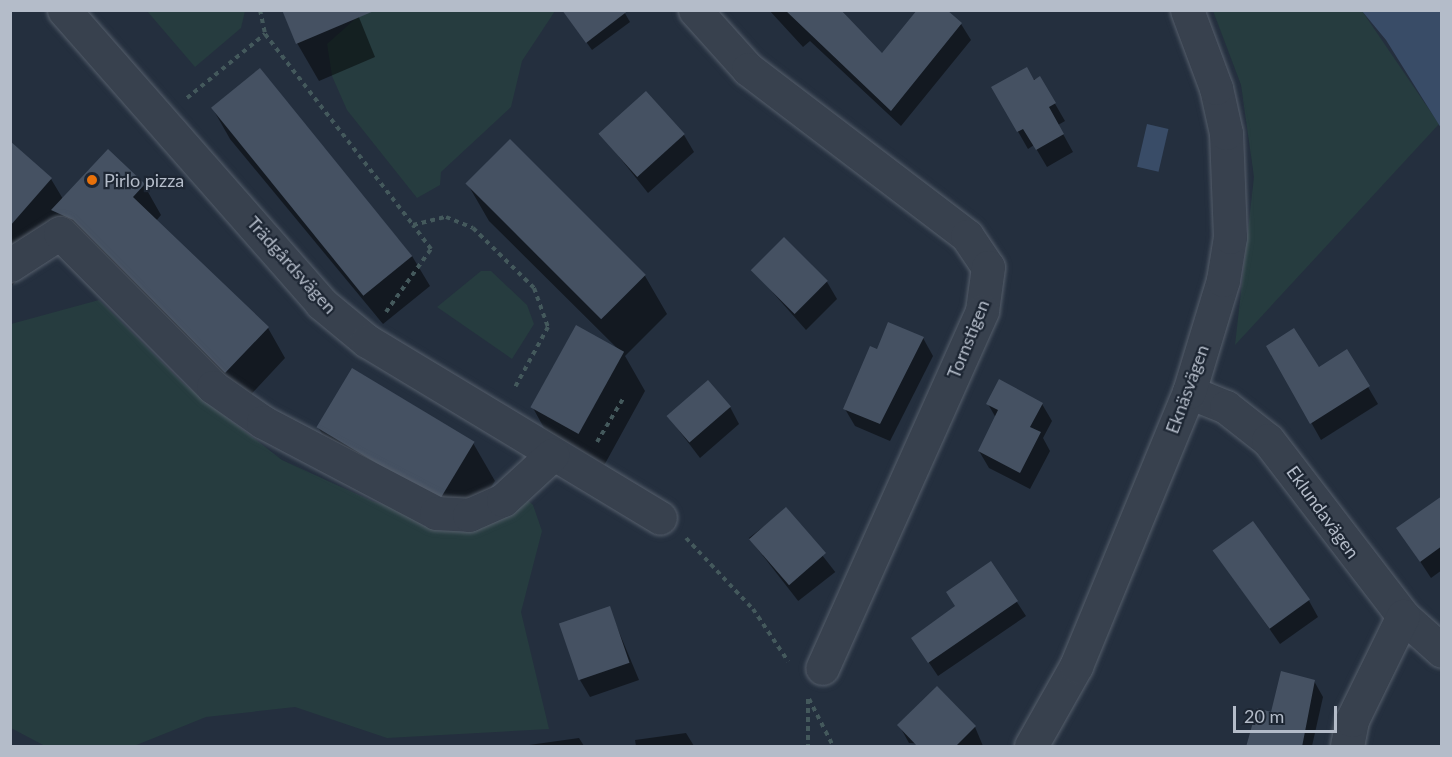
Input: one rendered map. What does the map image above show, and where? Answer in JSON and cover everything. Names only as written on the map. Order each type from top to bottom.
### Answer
[{"type":"street","name":"Trädgårdsvägen","points":[[64,10],[321,303],[367,341],[552,455],[660,518]]},
{"type":"street","name":"Tornstigen","points":[[695,10],[748,69],[967,236],[988,267],[982,311],[807,681]]},
{"type":"street","name":"Eknäsvägen","points":[[1031,747],[1076,666],[1190,392],[1223,280],[1231,182],[1216,88],[1186,10]]},
{"type":"street","points":[[10,265],[60,233],[213,387],[263,422],[436,513],[470,515],[503,500],[552,455]]},
{"type":"street","name":"Eklundavägen","points":[[1190,392],[1226,407],[1268,440],[1403,616],[1442,651]]},
{"type":"street","points":[[1347,747],[1352,720],[1403,616]]},
{"type":"path","points":[[260,10],[265,34],[431,249],[379,323]]},
{"type":"path","points":[[181,103],[265,34]]},
{"type":"path","points":[[413,225],[446,217],[473,228],[534,288],[548,327],[496,420]]},
{"type":"path","points":[[591,453],[624,397]]},
{"type":"path","points":[[660,518],[716,567],[807,681],[833,747]]},
{"type":"path","points":[[807,681],[808,747]]},
{"type":"green space","points":[[147,11],[245,11],[241,28],[195,67]]},
{"type":"green space","points":[[352,11],[555,11],[522,61],[511,107],[441,172],[440,185],[417,198],[347,110],[332,76],[327,44],[355,19]]},
{"type":"green space","points":[[1213,11],[1362,11],[1439,124],[1235,345],[1254,177],[1241,85]]},
{"type":"green space","points":[[481,271],[491,271],[527,305],[534,324],[512,359],[437,307]]},
{"type":"green space","points":[[99,300],[185,385],[282,460],[372,501],[449,523],[524,497],[533,505],[542,531],[521,612],[549,729],[387,738],[295,707],[206,717],[134,746],[45,746],[11,728],[11,324]]},
{"type":"water","points":[[1362,11],[1441,11],[1441,128],[1386,40]]},
{"type":"water","points":[[1147,124],[1168,129],[1159,172],[1137,167]]},
{"type":"building","points":[[282,10],[374,10],[374,11],[296,44]]},
{"type":"building","points":[[562,10],[629,10],[586,43]]},
{"type":"building","points":[[785,10],[841,10],[882,53],[917,10],[947,10],[962,23],[891,111]]},
{"type":"building","points":[[1027,67],[1034,80],[1040,76],[1056,103],[1049,107],[1064,134],[1036,150],[1023,129],[1017,132],[991,87]]},
{"type":"building","points":[[260,68],[412,256],[363,296],[211,108]]},
{"type":"building","points":[[646,91],[685,134],[637,177],[598,134]]},
{"type":"building","points":[[510,139],[646,275],[601,319],[465,184]]},
{"type":"building","points":[[10,141],[52,178],[10,226]]},
{"type":"building","points":[[108,149],[145,184],[133,197],[269,327],[225,373],[73,220],[51,210]]},
{"type":"building","points":[[784,237],[828,281],[795,314],[751,270]]},
{"type":"building","points":[[888,322],[924,337],[880,424],[843,409],[870,346],[877,349]]},
{"type":"building","points":[[576,325],[624,352],[579,434],[530,407]]},
{"type":"building","points":[[1294,328],[1319,367],[1347,349],[1370,386],[1310,424],[1266,346]]},
{"type":"building","points":[[352,368],[475,442],[439,501],[316,427]]},
{"type":"building","points":[[999,379],[1043,403],[1030,427],[1041,432],[1020,473],[978,451],[998,410],[986,404]]},
{"type":"building","points":[[708,380],[731,406],[689,442],[666,416]]},
{"type":"building","points":[[1442,496],[1442,546],[1420,562],[1396,528]]},
{"type":"building","points":[[786,507],[826,553],[789,585],[749,539]]},
{"type":"building","points":[[1253,521],[1310,599],[1270,629],[1213,550]]},
{"type":"building","points":[[991,561],[1018,601],[928,663],[911,638],[955,606],[946,592]]},
{"type":"building","points":[[610,606],[630,663],[578,680],[559,624]]},
{"type":"building","points":[[1281,671],[1315,680],[1302,747],[1246,747],[1257,708],[1271,712]]},
{"type":"building","points":[[937,686],[976,726],[955,747],[918,747],[897,725]]},
{"type":"place","name":"Pirlo pizza","points":[[92,180]]}]
